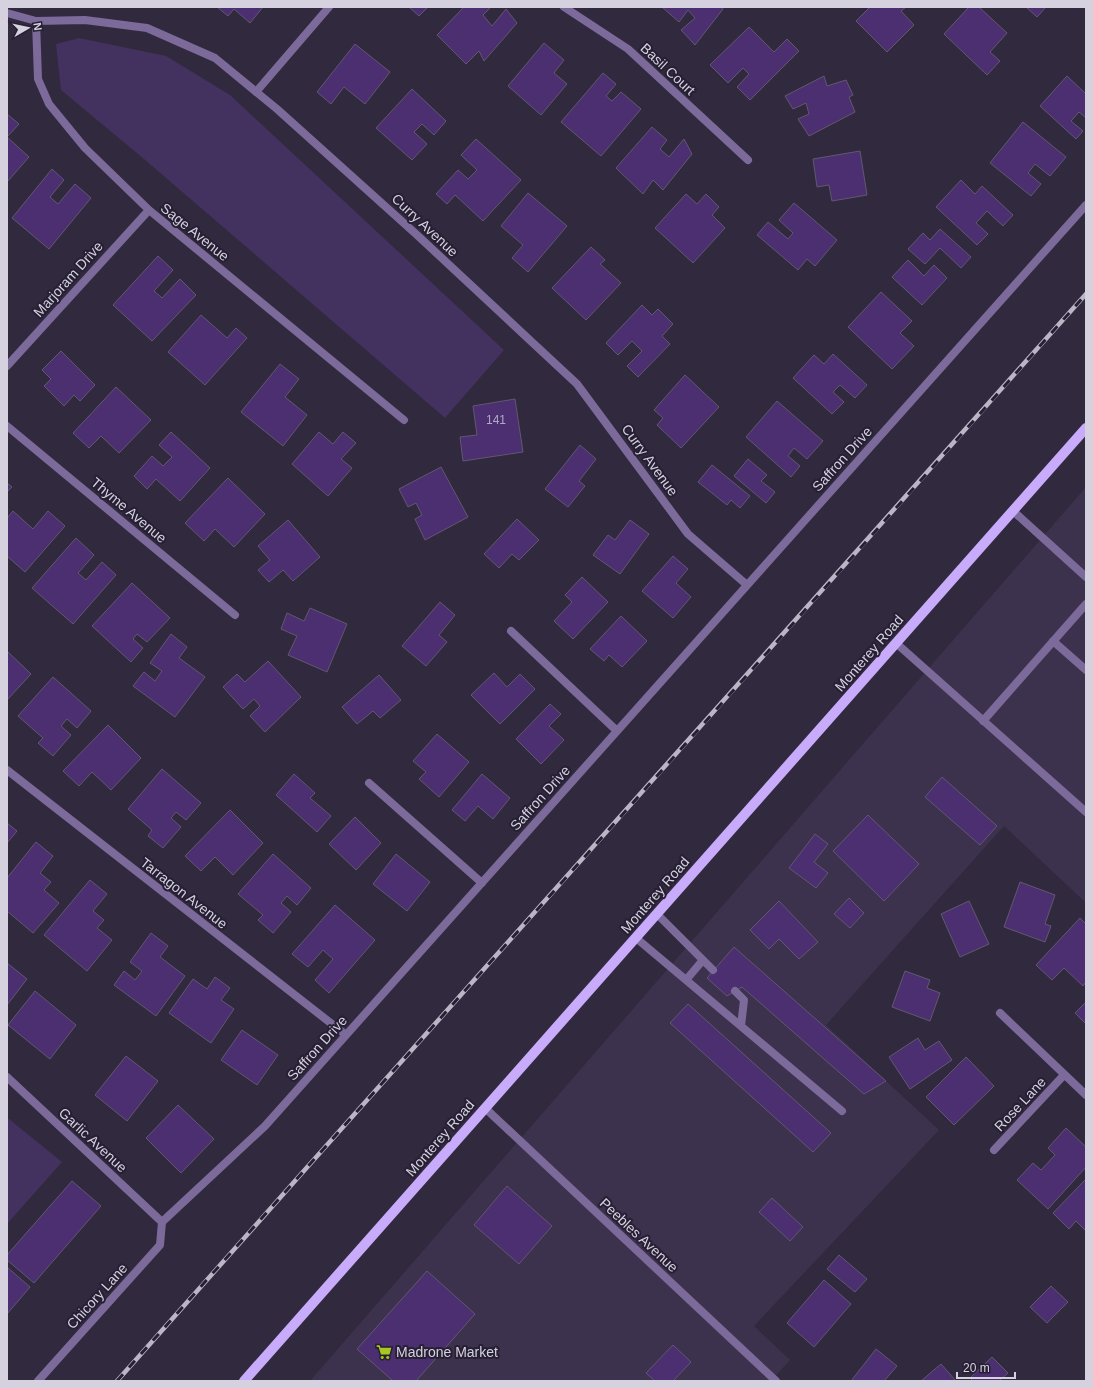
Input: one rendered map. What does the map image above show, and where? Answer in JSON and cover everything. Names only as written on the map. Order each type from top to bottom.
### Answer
[{"type":"main road","name":"Monterey Road","points":[[244,1381],[1086,428]]},
{"type":"street","points":[[256,92],[329,7]]},
{"type":"street","name":"Basil Court","points":[[564,7],[628,50],[748,160]]},
{"type":"street","name":"Curry Avenue","points":[[7,13],[36,21],[85,20],[147,28],[215,58],[256,92],[410,228],[577,384],[688,534],[747,585]]},
{"type":"street","name":"Sage Avenue","points":[[36,21],[38,79],[49,104],[85,148],[149,210],[404,420]]},
{"type":"street","name":"Saffron Drive","points":[[162,1222],[265,1126],[1086,205]]},
{"type":"street","name":"Marjoram Drive","points":[[7,366],[149,210]]},
{"type":"street","name":"Thyme Avenue","points":[[7,426],[235,615]]},
{"type":"street","points":[[1013,511],[1086,577]]},
{"type":"street","points":[[983,721],[1086,604]]},
{"type":"street","points":[[511,631],[617,731]]},
{"type":"street","points":[[1053,642],[1086,670]]},
{"type":"street","points":[[896,644],[1086,812]]},
{"type":"street","name":"Tarragon Avenue","points":[[7,770],[346,1035]]},
{"type":"street","points":[[369,783],[482,883]]},
{"type":"street","points":[[657,914],[714,970]]},
{"type":"street","points":[[636,938],[842,1111]]},
{"type":"street","points":[[686,980],[703,960]]},
{"type":"street","points":[[735,991],[744,1000],[741,1026]]},
{"type":"street","points":[[1000,1013],[1086,1095]]},
{"type":"street","name":"Rose Lane","points":[[994,1150],[1064,1075]]},
{"type":"street","name":"Garlic Avenue","points":[[7,1077],[162,1222]]},
{"type":"street","name":"Peebles Avenue","points":[[485,1108],[776,1381]]},
{"type":"street","name":"Chicory Lane","points":[[38,1381],[160,1245],[162,1222]]},
{"type":"shaded area","points":[[79,38],[166,56],[230,95],[504,350],[445,418],[144,159],[61,90],[56,44]]},
{"type":"shaded area","points":[[1086,487],[1086,903],[1004,826],[826,1025],[939,1130],[754,1326],[790,1360],[771,1381],[310,1381]]},
{"type":"shaded area","points":[[7,1119],[9,1119],[62,1162],[7,1224]]},
{"type":"building","points":[[217,7],[263,7],[250,23],[234,9],[228,16]]},
{"type":"building","points":[[409,7],[428,7],[419,16]]},
{"type":"building","points":[[464,7],[489,7],[490,8],[483,15],[492,26],[506,9],[517,23],[484,61],[479,51],[466,64],[437,35]]},
{"type":"building","points":[[662,7],[722,7],[723,9],[695,45],[681,30],[695,18],[688,10],[679,22]]},
{"type":"building","points":[[870,7],[906,7],[901,11],[914,25],[887,52],[856,21]]},
{"type":"building","points":[[969,7],[979,7],[1007,33],[990,52],[1000,61],[987,75],[944,34]]},
{"type":"building","points":[[1026,7],[1046,7],[1037,17]]},
{"type":"building","points":[[749,27],[774,52],[787,39],[799,51],[750,100],[737,87],[749,74],[743,68],[728,83],[710,65]]},
{"type":"building","points":[[544,43],[564,60],[554,73],[567,84],[541,115],[508,86]]},
{"type":"building","points":[[355,44],[390,72],[365,104],[344,87],[331,104],[317,92]]},
{"type":"building","points":[[603,73],[616,84],[606,96],[612,101],[621,92],[641,109],[601,156],[561,122]]},
{"type":"building","points":[[824,76],[827,86],[846,80],[853,95],[849,97],[855,112],[809,136],[798,119],[809,114],[806,103],[793,109],[785,96]]},
{"type":"building","points":[[1067,76],[1086,94],[1086,118],[1079,112],[1071,121],[1083,131],[1076,139],[1040,106]]},
{"type":"building","points":[[412,89],[446,121],[434,135],[422,124],[414,132],[427,144],[412,160],[376,128]]},
{"type":"building","points":[[7,114],[19,124],[7,137]]},
{"type":"building","points":[[1023,122],[1066,157],[1050,176],[1035,164],[1028,173],[1041,184],[1031,196],[990,163]]},
{"type":"building","points":[[652,127],[667,140],[660,149],[669,157],[684,139],[692,154],[663,190],[653,180],[643,194],[616,168]]},
{"type":"building","points":[[7,137],[29,157],[7,182]]},
{"type":"building","points":[[476,139],[521,180],[483,221],[455,195],[447,204],[436,194],[458,170],[468,179],[477,170],[461,155]]},
{"type":"building","points":[[860,151],[867,195],[832,201],[829,185],[817,187],[813,159]]},
{"type":"building","points":[[52,169],[64,180],[50,197],[58,204],[75,184],[91,198],[49,249],[12,218]]},
{"type":"building","points":[[961,180],[975,194],[982,186],[1013,215],[1003,226],[987,211],[976,223],[988,234],[977,245],[936,207]]},
{"type":"building","points":[[528,193],[567,226],[528,272],[512,258],[523,245],[501,226]]},
{"type":"building","points":[[686,194],[697,204],[706,194],[719,207],[712,215],[725,228],[693,263],[655,228]]},
{"type":"building","points":[[794,203],[837,240],[815,266],[807,259],[798,270],[757,235],[768,222],[788,239],[793,233],[779,220]]},
{"type":"building","points":[[940,229],[971,257],[961,268],[940,248],[925,264],[908,249],[923,233],[930,240]]},
{"type":"building","points":[[591,247],[605,260],[600,264],[621,283],[586,320],[552,288]]},
{"type":"building","points":[[158,256],[173,270],[154,291],[162,298],[180,279],[196,295],[152,341],[113,305]]},
{"type":"building","points":[[908,260],[924,276],[934,265],[947,278],[922,305],[892,277]]},
{"type":"building","points":[[881,292],[912,321],[900,333],[914,346],[892,369],[848,327]]},
{"type":"building","points":[[642,305],[652,315],[658,309],[673,324],[662,336],[670,344],[638,377],[627,366],[642,351],[632,341],[618,355],[606,343]]},
{"type":"building","points":[[201,315],[227,338],[236,328],[247,338],[205,385],[168,352]]},
{"type":"building","points":[[61,351],[95,385],[80,401],[74,395],[64,406],[44,386],[51,379],[42,370]]},
{"type":"building","points":[[833,354],[867,385],[855,398],[840,385],[833,392],[844,402],[832,414],[793,378],[814,355],[824,364]]},
{"type":"building","points":[[280,364],[299,379],[285,397],[307,415],[283,446],[241,412]]},
{"type":"building","points":[[685,375],[719,407],[681,448],[657,425],[663,418],[654,410]]},
{"type":"building","points":[[116,387],[151,420],[119,453],[101,436],[89,448],[73,433]]},
{"type":"building","points":[[515,399],[523,452],[463,461],[460,437],[477,435],[473,406]]},
{"type":"building","points":[[777,401],[823,441],[807,459],[794,448],[788,456],[800,466],[791,477],[746,437]]},
{"type":"building","points":[[171,432],[210,468],[180,501],[156,479],[147,489],[134,476],[152,456],[163,466],[172,457],[159,445]]},
{"type":"building","points":[[319,432],[333,444],[343,432],[356,443],[341,459],[352,468],[328,496],[292,464]]},
{"type":"building","points":[[580,445],[596,459],[579,481],[585,486],[568,507],[545,489]]},
{"type":"building","points":[[748,459],[767,475],[761,481],[775,492],[766,503],[734,476]]},
{"type":"building","points":[[712,465],[750,496],[740,508],[731,500],[727,505],[698,482]]},
{"type":"building","points":[[441,467],[468,517],[425,540],[415,519],[422,515],[416,503],[408,507],[399,489]]},
{"type":"building","points":[[228,478],[265,514],[234,547],[215,529],[204,541],[185,523]]},
{"type":"building","points":[[7,483],[12,487],[7,492]]},
{"type":"building","points":[[13,511],[33,529],[48,511],[65,526],[25,572],[7,556],[7,518]]},
{"type":"building","points":[[517,519],[539,540],[519,560],[512,554],[499,568],[484,554]]},
{"type":"building","points":[[288,520],[320,557],[293,581],[283,570],[269,582],[258,570],[270,560],[258,546]]},
{"type":"building","points":[[630,520],[649,534],[620,574],[593,555],[608,535],[615,540]]},
{"type":"building","points":[[76,538],[94,555],[78,573],[86,580],[102,562],[116,575],[73,624],[32,588]]},
{"type":"building","points":[[673,556],[688,569],[676,583],[691,597],[673,618],[642,591]]},
{"type":"building","points":[[582,577],[608,602],[573,639],[554,621],[572,602],[565,595]]},
{"type":"building","points":[[132,583],[170,618],[147,642],[137,634],[133,639],[143,648],[131,662],[92,626]]},
{"type":"building","points":[[440,602],[455,615],[439,635],[447,642],[426,666],[402,646]]},
{"type":"building","points":[[310,608],[347,624],[327,672],[288,655],[297,636],[281,629],[287,613],[304,621]]},
{"type":"building","points":[[621,616],[647,641],[622,667],[609,655],[604,661],[590,649]]},
{"type":"building","points":[[171,634],[187,647],[179,658],[205,677],[175,717],[133,686],[144,672],[155,681],[162,671],[150,663]]},
{"type":"building","points":[[7,651],[31,674],[7,700]]},
{"type":"building","points":[[268,661],[301,697],[265,732],[250,716],[260,706],[254,699],[243,709],[223,687],[237,674],[245,682]]},
{"type":"building","points":[[494,673],[507,687],[520,674],[535,689],[500,724],[471,695]]},
{"type":"building","points":[[379,675],[401,700],[380,718],[373,711],[357,724],[342,707]]},
{"type":"building","points":[[53,677],[91,711],[77,728],[67,719],[61,726],[71,735],[53,756],[38,743],[43,738],[18,716]]},
{"type":"building","points":[[550,704],[561,714],[549,726],[564,740],[541,764],[516,739]]},
{"type":"building","points":[[108,725],[141,758],[111,790],[92,772],[79,786],[63,771]]},
{"type":"building","points":[[437,734],[469,762],[439,797],[419,779],[426,772],[413,761]]},
{"type":"building","points":[[162,769],[201,803],[186,820],[176,812],[171,818],[181,827],[163,848],[148,836],[152,830],[128,809]]},
{"type":"building","points":[[294,774],[315,793],[310,798],[331,816],[317,832],[276,795]]},
{"type":"building","points":[[482,774],[510,798],[493,819],[478,806],[465,821],[452,810]]},
{"type":"building","points":[[942,777],[997,826],[980,845],[925,797]]},
{"type":"building","points":[[230,810],[263,843],[233,875],[215,857],[201,871],[185,856]]},
{"type":"building","points":[[868,815],[919,864],[884,901],[833,851]]},
{"type":"building","points":[[355,817],[381,843],[356,870],[329,844]]},
{"type":"building","points":[[7,823],[17,831],[7,843]]},
{"type":"building","points":[[815,834],[828,844],[814,862],[828,873],[816,888],[789,868]]},
{"type":"building","points":[[36,842],[53,856],[40,873],[51,882],[44,890],[59,903],[33,933],[7,911],[7,878]]},
{"type":"building","points":[[273,854],[311,888],[297,905],[287,896],[281,903],[291,912],[273,933],[258,920],[263,915],[238,894]]},
{"type":"building","points":[[396,854],[430,882],[407,911],[373,884]]},
{"type":"building","points":[[90,880],[107,894],[93,911],[104,920],[97,928],[112,940],[87,971],[44,935]]},
{"type":"building","points":[[1020,882],[1055,895],[1045,924],[1051,926],[1045,942],[1004,927]]},
{"type":"building","points":[[849,898],[864,913],[850,928],[834,914]]},
{"type":"building","points":[[779,901],[818,942],[799,959],[779,939],[769,949],[750,930]]},
{"type":"building","points":[[969,901],[989,944],[960,957],[941,914]]},
{"type":"building","points":[[335,905],[375,940],[329,993],[315,980],[333,959],[323,950],[308,967],[292,954]]},
{"type":"building","points":[[1080,918],[1086,924],[1086,982],[1083,986],[1064,968],[1052,980],[1036,965]]},
{"type":"building","points":[[151,933],[168,946],[160,957],[185,976],[156,1016],[114,985],[124,971],[135,980],[142,971],[130,962]]},
{"type":"building","points":[[734,947],[886,1081],[864,1094],[742,987],[727,996],[707,978]]},
{"type":"building","points":[[7,963],[27,979],[7,1005]]},
{"type":"building","points":[[905,971],[930,980],[927,988],[940,993],[930,1021],[892,1007]]},
{"type":"building","points":[[215,977],[230,988],[221,1000],[234,1009],[211,1043],[169,1013],[193,979],[207,989]]},
{"type":"building","points":[[35,991],[76,1025],[50,1059],[8,1025]]},
{"type":"building","points":[[1086,1002],[1086,1024],[1075,1013]]},
{"type":"building","points":[[688,1004],[831,1133],[813,1152],[670,1023]]},
{"type":"building","points":[[242,1030],[278,1055],[257,1085],[221,1060]]},
{"type":"building","points":[[918,1038],[925,1050],[939,1041],[952,1060],[910,1089],[889,1057]]},
{"type":"building","points":[[126,1056],[158,1081],[127,1121],[95,1095]]},
{"type":"building","points":[[966,1057],[994,1086],[954,1125],[926,1097]]},
{"type":"building","points":[[178,1105],[214,1139],[181,1173],[146,1138]]},
{"type":"building","points":[[1066,1128],[1086,1147],[1086,1167],[1048,1209],[1017,1180],[1033,1163],[1041,1170],[1055,1155],[1048,1148]]},
{"type":"building","points":[[1086,1179],[1086,1231],[1076,1221],[1069,1229],[1053,1213]]},
{"type":"building","points":[[72,1181],[101,1206],[34,1283],[7,1260],[7,1255]]},
{"type":"building","points":[[507,1186],[552,1226],[519,1264],[474,1225]]},
{"type":"building","points":[[772,1198],[803,1227],[790,1241],[759,1212]]},
{"type":"building","points":[[839,1255],[867,1279],[855,1292],[827,1269]]},
{"type":"building","points":[[7,1267],[30,1287],[7,1314]]},
{"type":"building","points":[[427,1271],[475,1314],[416,1381],[393,1381],[357,1349]]},
{"type":"building","points":[[824,1280],[851,1304],[814,1347],[787,1323]]},
{"type":"building","points":[[1051,1286],[1068,1302],[1047,1323],[1030,1307]]},
{"type":"building","points":[[673,1345],[691,1362],[673,1381],[655,1381],[646,1373]]},
{"type":"building","points":[[876,1349],[897,1366],[884,1381],[851,1381]]},
{"type":"building","points":[[992,1357],[1008,1373],[999,1381],[973,1381],[970,1378]]},
{"type":"building","points":[[941,1364],[956,1381],[921,1381]]},
{"type":"railway","points":[[117,1381],[1086,294]]},
{"type":"place","name":"Madrone Market","points":[[384,1352]]}]
